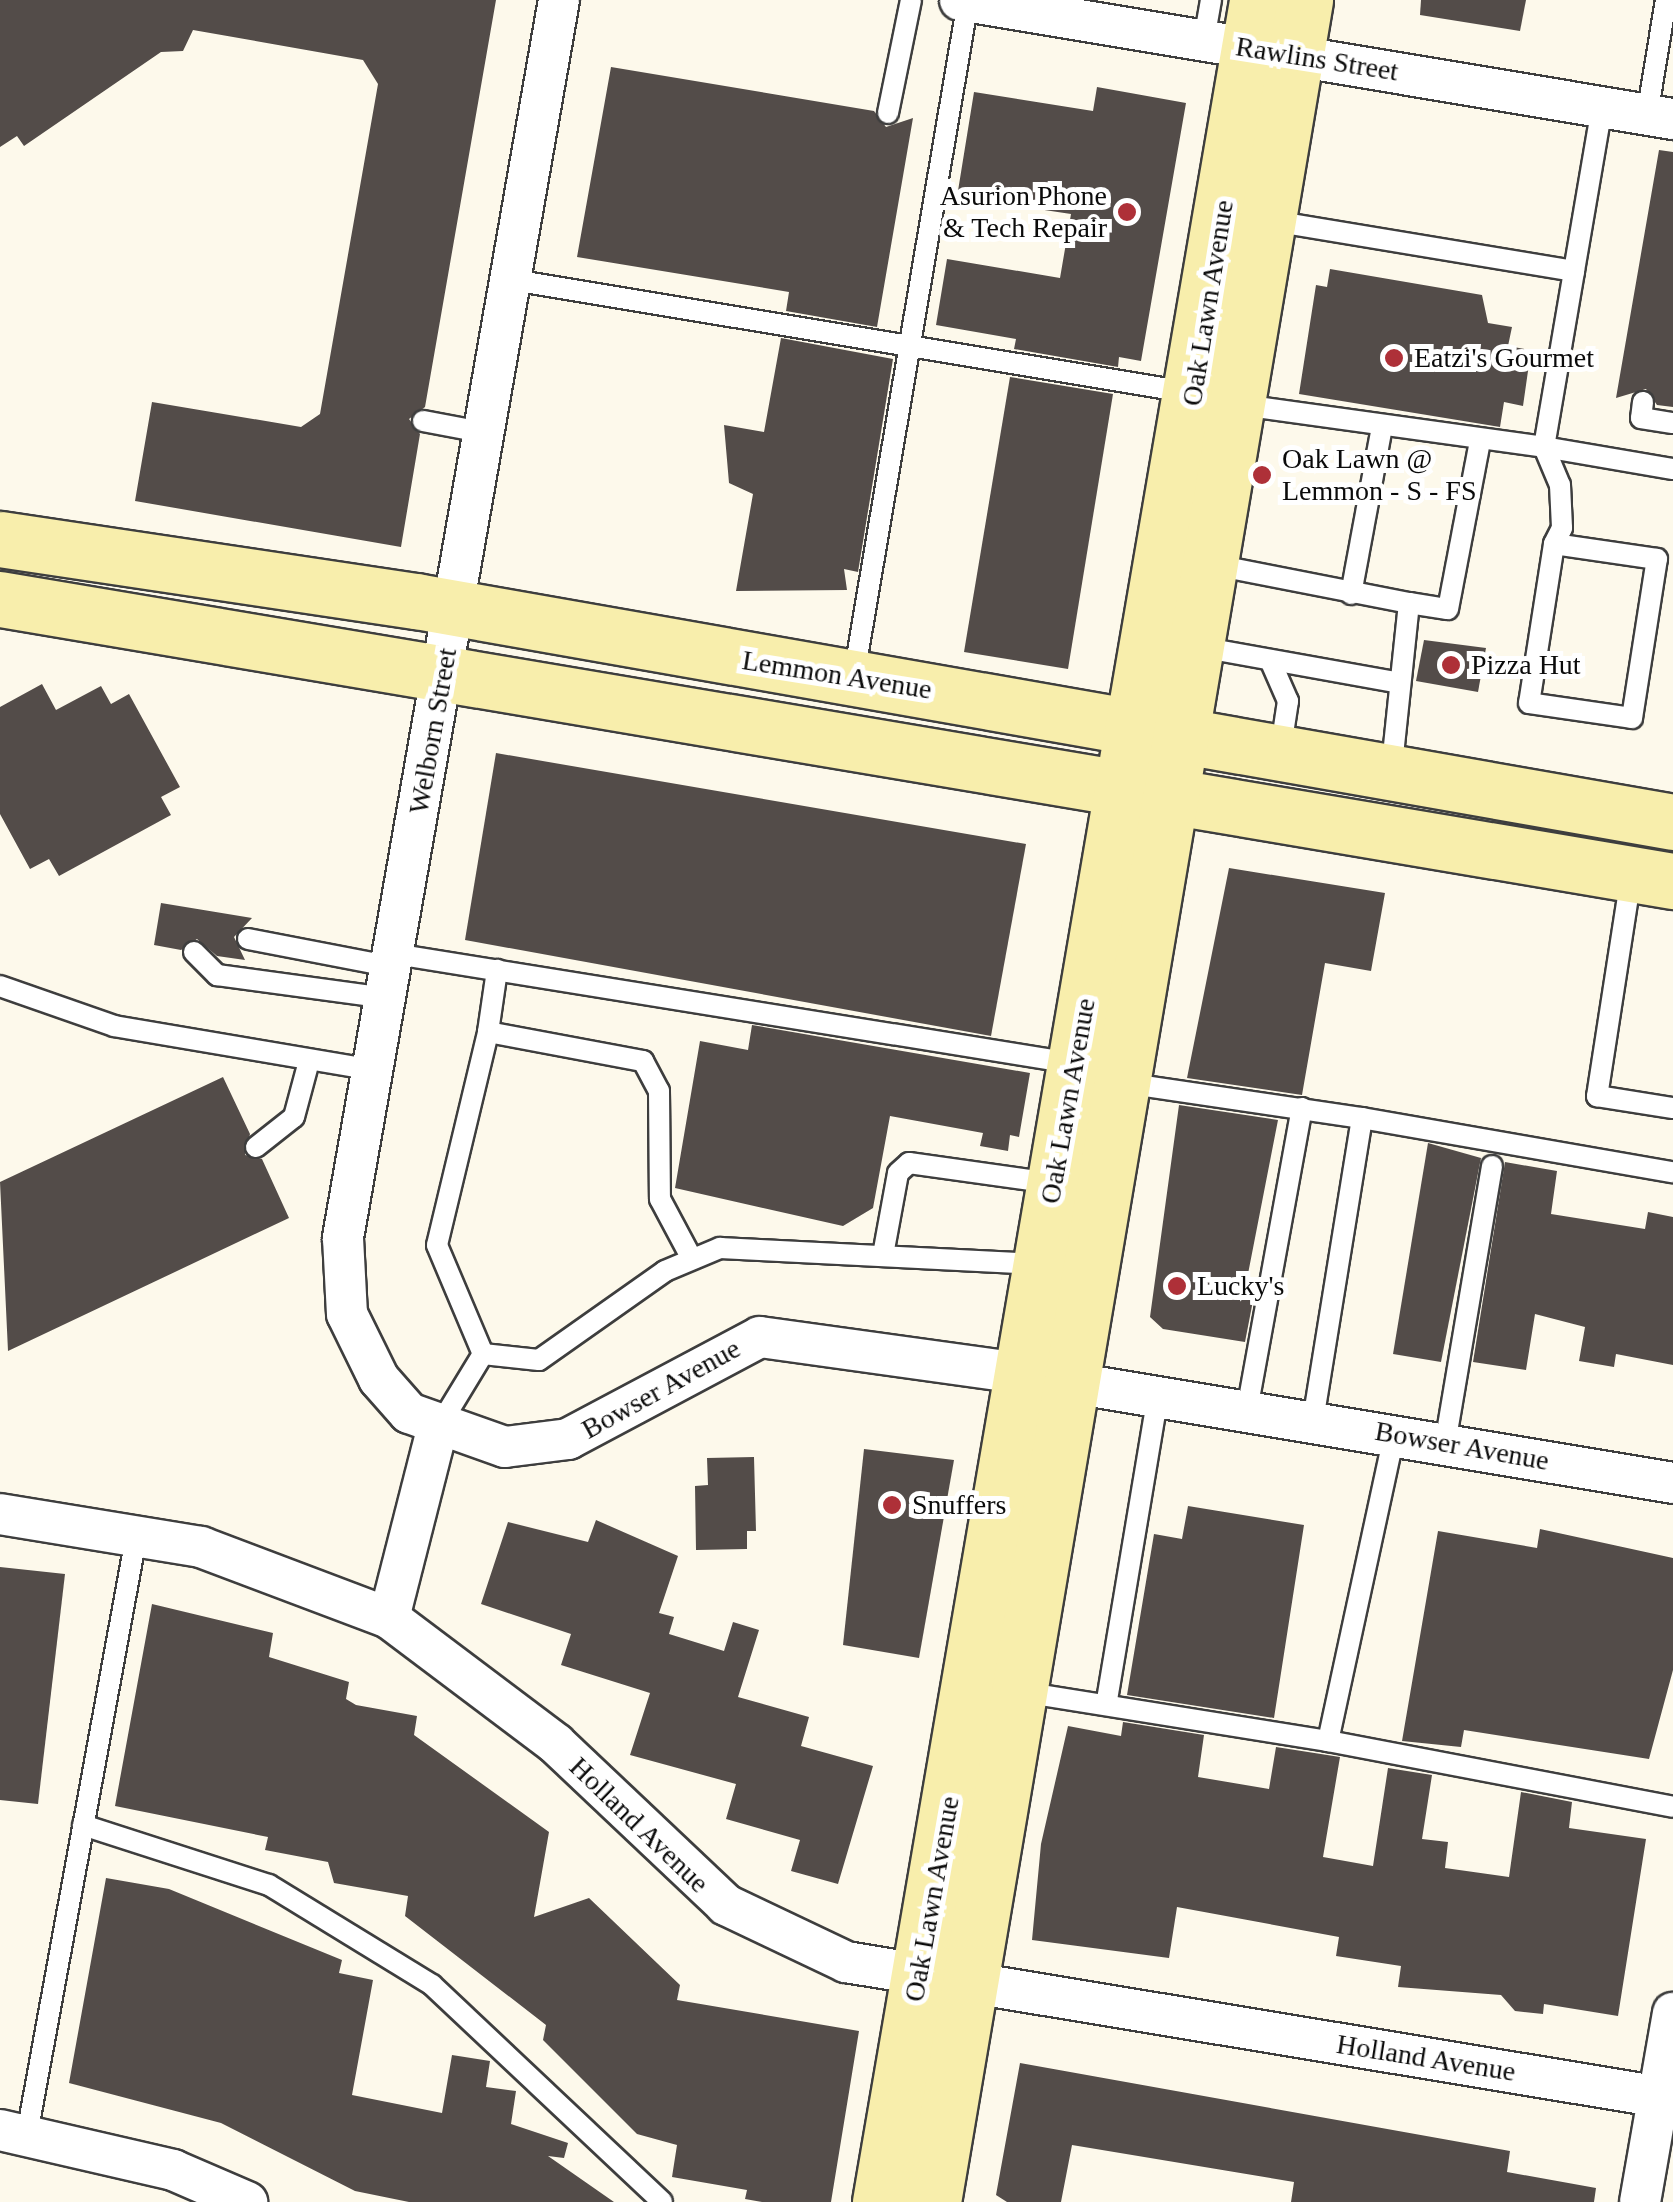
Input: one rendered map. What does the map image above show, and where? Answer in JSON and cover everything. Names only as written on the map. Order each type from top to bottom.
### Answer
[{"type":"main road","name":"Oak Lawn Avenue","points":[[1252,36],[1305,0]]},
{"type":"main road","name":"Oak Lawn Avenue","points":[[1162,734],[1200,647],[1215,565],[1218,399],[1272,221],[1252,36]]},
{"type":"main road","name":"Oak Lawn Avenue","points":[[880,2202],[944,1979],[1019,1691],[1047,1378],[1040,1264],[1074,1063],[1151,790],[1162,734],[1218,399],[1252,36]]},
{"type":"main road","name":"Lemmon Avenue","points":[[0,539],[456,609],[1673,822]]},
{"type":"main road","points":[[0,599],[1652,877]]},
{"type":"main road","name":"Oak Lawn Avenue","points":[[933,2202],[944,1979],[1047,1378],[1126,1083],[1151,790]]},
{"type":"street","name":"Welborn Street","points":[[437,1429],[379,1379],[347,1314],[343,1238],[487,433],[559,0]]},
{"type":"street","name":"Rawlins Street","points":[[971,1],[1056,8],[1252,36],[1660,117]]},
{"type":"street","name":"Bowser Avenue","points":[[437,1429],[505,1448],[568,1439],[760,1337],[1158,1395],[1673,1483]]},
{"type":"street","points":[[389,1618],[437,1429]]},
{"type":"street","name":"Holland Avenue","points":[[0,1514],[137,1532],[288,1576],[389,1618],[556,1744],[726,1906],[799,1945],[944,1979],[1666,2098]]},
{"type":"street","points":[[1640,2202],[1666,2098],[1673,2013]]},
{"type":"street","points":[[13,2132],[173,2170],[247,2202]]},
{"type":"lane","points":[[888,114],[911,0]]},
{"type":"lane","points":[[1210,0],[1252,36]]},
{"type":"lane","points":[[1660,117],[1666,0]]},
{"type":"lane","points":[[854,677],[971,1]]},
{"type":"lane","points":[[1554,544],[1657,560],[1632,718],[1529,703],[1560,485],[1544,446],[1602,107]]},
{"type":"lane","points":[[1272,221],[1574,271]]},
{"type":"lane","points":[[513,280],[915,342],[1382,427],[1544,446],[1673,469]]},
{"type":"lane","points":[[1644,402],[1640,418],[1673,423]]},
{"type":"lane","points":[[423,420],[487,433]]},
{"type":"lane","points":[[1351,594],[1382,427]]},
{"type":"lane","points":[[1215,565],[1351,594],[1448,609],[1480,441]]},
{"type":"lane","points":[[1391,774],[1409,603]]},
{"type":"lane","points":[[1200,647],[1400,683]]},
{"type":"lane","points":[[1270,660],[1288,701],[1280,755]]},
{"type":"lane","points":[[1652,877],[1598,1096],[1673,1108]]},
{"type":"lane","points":[[248,939],[391,973]]},
{"type":"lane","points":[[194,952],[216,974],[498,970],[1074,1063]]},
{"type":"lane","points":[[483,1354],[437,1244],[488,1032],[498,970]]},
{"type":"lane","points":[[0,986],[114,1026],[373,1070]]},
{"type":"lane","points":[[488,1032],[643,1060],[659,1092],[660,1198],[691,1258]]},
{"type":"lane","points":[[256,1147],[294,1118],[309,1061]]},
{"type":"lane","points":[[1126,1083],[1302,1108],[1673,1172]]},
{"type":"lane","points":[[1247,1410],[1302,1108]]},
{"type":"lane","points":[[1313,1420],[1362,1118]]},
{"type":"lane","points":[[884,1255],[898,1173],[909,1163],[1053,1184]]},
{"type":"lane","points":[[1446,1444],[1492,1166]]},
{"type":"lane","points":[[483,1354],[539,1360],[691,1258],[755,1243],[1040,1264]]},
{"type":"lane","points":[[437,1429],[483,1354]]},
{"type":"lane","points":[[1106,1700],[1158,1395]]},
{"type":"lane","points":[[1328,1741],[1394,1435]]},
{"type":"lane","points":[[13,2132],[83,1824],[137,1532]]},
{"type":"lane","points":[[1019,1691],[1106,1700],[1673,1807]]},
{"type":"lane","points":[[83,1824],[269,1885],[432,1985],[662,2202]]},
{"type":"building","points":[[0,0],[496,0],[425,407],[409,419],[420,434],[401,547],[135,501],[152,402],[301,427],[320,414],[378,84],[363,60],[193,30],[183,51],[161,52],[24,146],[17,136],[0,147]]},
{"type":"building","points":[[1421,0],[1526,0],[1520,31],[1420,15]]},
{"type":"building","points":[[611,67],[874,111],[886,127],[913,118],[877,327],[786,311],[789,292],[577,257]]},
{"type":"building","points":[[1097,87],[1186,103],[1141,361],[1119,357],[1118,367],[1014,349],[1016,339],[936,325],[947,259],[1060,278],[1071,214],[957,197],[974,92],[1093,111]]},
{"type":"building","points":[[1659,150],[1673,152],[1673,407],[1657,405],[1646,389],[1616,398]]},
{"type":"building","points":[[1330,269],[1482,295],[1488,323],[1512,327],[1508,346],[1531,350],[1523,406],[1504,402],[1500,427],[1299,394],[1316,285],[1327,287]]},
{"type":"building","points":[[781,338],[893,359],[858,572],[844,569],[847,590],[736,591],[753,494],[729,483],[724,425],[764,432]]},
{"type":"building","points":[[1010,377],[1113,394],[1068,669],[964,652]]},
{"type":"building","name":"Pizza Hut","points":[[1424,640],[1486,648],[1478,692],[1416,681]]},
{"type":"building","points":[[42,684],[56,710],[101,686],[111,704],[129,694],[180,787],[161,797],[171,815],[59,876],[49,859],[30,869],[0,814],[0,707]]},
{"type":"building","points":[[496,753],[1026,844],[991,1036],[465,940]]},
{"type":"building","points":[[1229,868],[1385,893],[1371,971],[1325,963],[1302,1095],[1187,1078]]},
{"type":"building","points":[[161,903],[252,918],[234,937],[245,960],[217,956],[197,939],[181,950],[154,945]]},
{"type":"building","points":[[752,1025],[1030,1073],[1019,1137],[1010,1135],[1008,1151],[980,1146],[983,1133],[890,1116],[873,1208],[843,1226],[675,1188],[700,1041],[748,1050]]},
{"type":"building","points":[[223,1077],[250,1134],[245,1155],[262,1159],[289,1218],[8,1351],[0,1182]]},
{"type":"building","points":[[1179,1105],[1278,1120],[1247,1279],[1257,1280],[1245,1342],[1163,1329],[1150,1317]]},
{"type":"building","points":[[1428,1143],[1481,1158],[1441,1362],[1393,1354]]},
{"type":"building","points":[[1505,1162],[1557,1171],[1551,1214],[1645,1229],[1648,1212],[1673,1217],[1673,1365],[1616,1354],[1614,1367],[1579,1361],[1585,1327],[1535,1314],[1526,1370],[1473,1362]]},
{"type":"building","points":[[864,1449],[954,1460],[919,1658],[843,1645]]},
{"type":"building","points":[[754,1457],[756,1531],[747,1531],[747,1549],[696,1550],[695,1486],[708,1485],[707,1458]]},
{"type":"building","points":[[1188,1506],[1304,1525],[1274,1718],[1127,1695],[1154,1534],[1182,1539]]},
{"type":"building","points":[[596,1520],[678,1556],[659,1613],[674,1617],[669,1634],[724,1651],[733,1622],[759,1630],[738,1697],[809,1717],[801,1746],[873,1766],[838,1884],[791,1871],[800,1840],[726,1819],[736,1784],[630,1755],[650,1693],[561,1665],[571,1634],[481,1604],[508,1522],[588,1542]]},
{"type":"building","points":[[1540,1529],[1673,1558],[1673,1670],[1649,1759],[1464,1730],[1461,1747],[1402,1741],[1438,1531],[1537,1548]]},
{"type":"building","points":[[0,1567],[65,1574],[38,1804],[0,1800]]},
{"type":"building","points":[[152,1604],[273,1633],[269,1657],[349,1682],[346,1699],[356,1705],[417,1716],[414,1735],[549,1832],[534,1917],[589,1898],[680,1985],[677,2000],[859,2031],[831,2202],[762,2202],[745,2199],[747,2190],[672,2177],[677,2145],[637,2134],[543,2040],[546,2025],[405,1916],[408,1896],[334,1883],[328,1862],[265,1850],[268,1837],[115,1806]]},
{"type":"building","points":[[1123,1722],[1204,1735],[1198,1777],[1269,1789],[1276,1747],[1340,1757],[1323,1857],[1373,1866],[1388,1768],[1432,1775],[1422,1839],[1448,1842],[1445,1868],[1509,1877],[1521,1792],[1572,1802],[1569,1828],[1646,1839],[1618,2016],[1544,2004],[1543,2014],[1515,2011],[1501,1995],[1398,1987],[1401,1966],[1336,1956],[1339,1937],[1177,1907],[1169,1958],[1032,1940],[1041,1844],[1068,1726],[1121,1736]]},
{"type":"building","points":[[106,1878],[169,1889],[342,1960],[339,1973],[373,1980],[352,2095],[442,2113],[452,2055],[490,2061],[486,2087],[516,2091],[511,2124],[568,2143],[564,2158],[548,2156],[614,2202],[409,2202],[355,2191],[221,2123],[69,2083]]},
{"type":"building","points":[[1020,2063],[1510,2151],[1507,2172],[1596,2188],[1594,2202],[1291,2202],[1294,2182],[1072,2145],[1061,2202],[1007,2202],[996,2195]]},
{"type":"place","name":"Asurion Phone & Tech Repair","points":[[1127,212]]},
{"type":"place","name":"Eatzi's Gourmet","points":[[1394,358]]},
{"type":"place","name":"Oak Lawn @ Lemmon - S - FS","points":[[1262,475]]},
{"type":"place","name":"Pizza Hut","points":[[1451,665]]},
{"type":"place","name":"Lucky's","points":[[1177,1286]]},
{"type":"place","name":"Snuffers","points":[[892,1505]]}]
